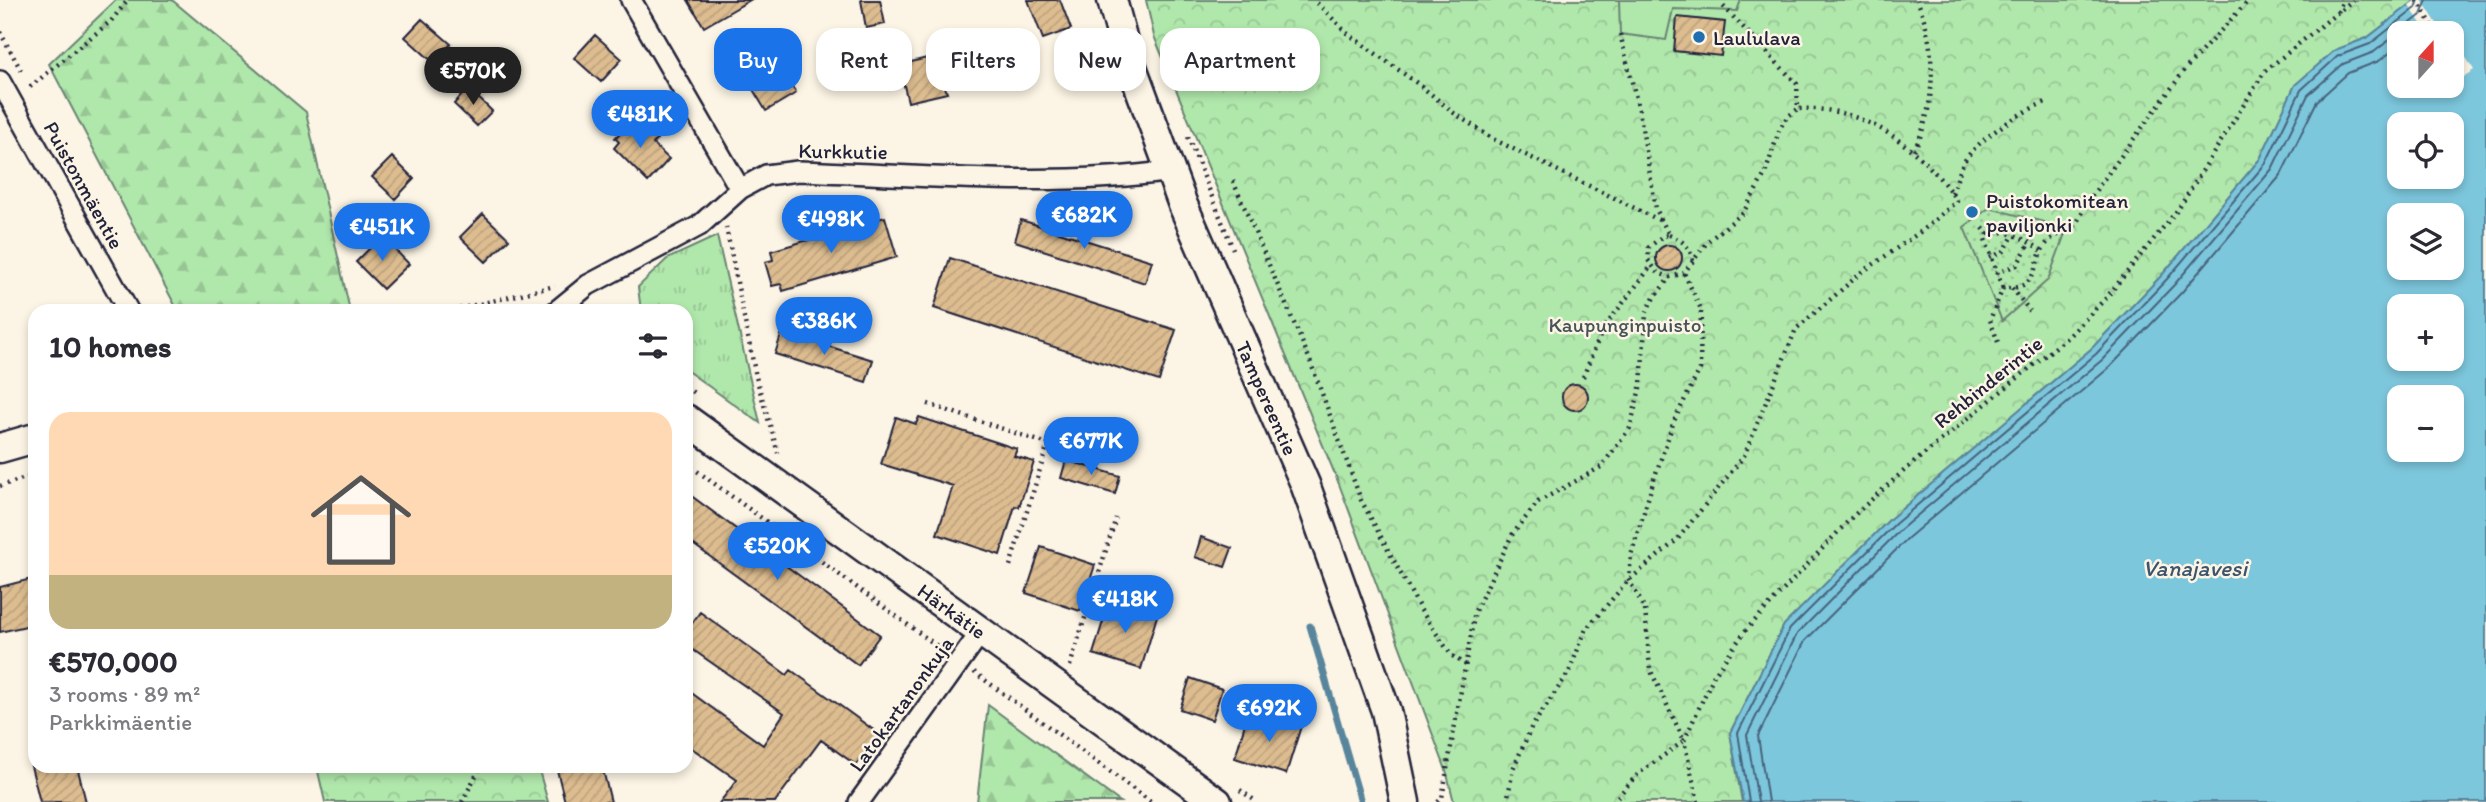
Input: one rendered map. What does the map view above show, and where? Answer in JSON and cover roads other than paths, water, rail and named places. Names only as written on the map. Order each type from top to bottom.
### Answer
[{"type":"main road","name":"Tampereentie","points":[[1112,0],[1125,48],[1183,205],[1305,484],[1386,711],[1405,802]]},
{"type":"main road","name":"Härkätie","points":[[693,424],[1217,802]]},
{"type":"main road","points":[[0,448],[28,440]]},
{"type":"street","points":[[631,0],[740,189]]},
{"type":"street","name":"Puistonmäentie","points":[[0,81],[125,304]]},
{"type":"street","name":"Kurkkutie","points":[[564,304],[588,285],[699,226],[740,189],[766,176],[798,172],[1018,179],[1122,178],[1171,171]]},
{"type":"street","name":"Latokartanonkuja","points":[[859,802],[981,632]]},
{"type":"water","name":"Vanajavesi","points":[[2416,0],[2486,0],[2486,802],[1743,802],[1730,733],[1784,625],[1890,519],[2091,349],[2162,275],[2260,159],[2295,85],[2335,50],[2367,38],[2387,22],[2387,98],[2464,98],[2464,21],[2389,21]]},
{"type":"waterway","points":[[1310,626],[1361,802]]},
{"type":"place","name":"Laululava","points":[[1699,37]]},
{"type":"place","name":"Puistokomitean paviljonki","points":[[1972,212]]},
{"type":"park label","name":"Kaupunginpuisto","points":[[1625,324]]}]
